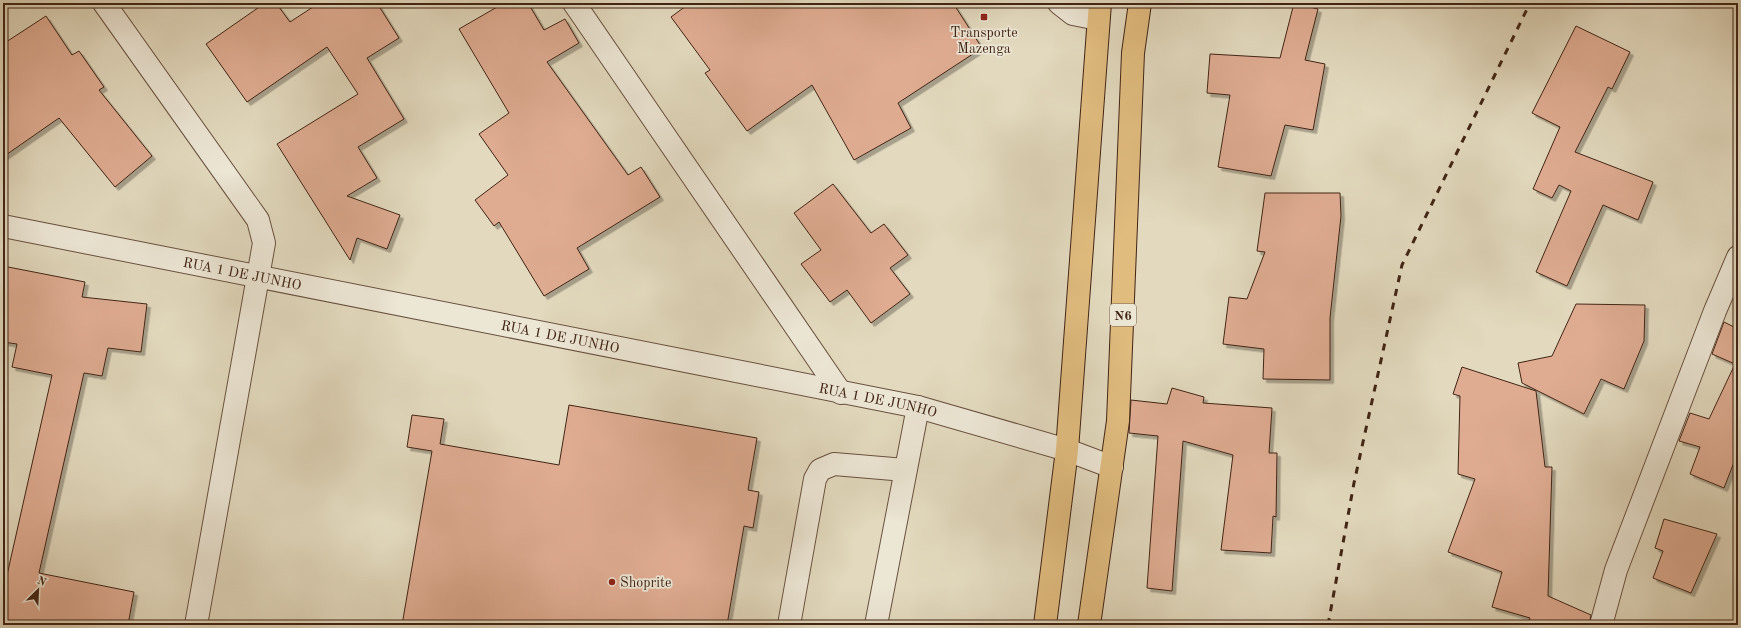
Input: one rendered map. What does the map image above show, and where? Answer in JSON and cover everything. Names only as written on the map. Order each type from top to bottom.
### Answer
[{"type":"highway","name":"N6","points":[[1088,625],[1118,421],[1133,53],[1140,3]]},
{"type":"highway","points":[[1045,625],[1067,450],[1099,11]]},
{"type":"street","points":[[104,3],[258,220],[264,243],[196,625]]},
{"type":"street","points":[[574,3],[841,393]]},
{"type":"street","points":[[1058,3],[1073,14],[1099,11]]},
{"type":"street","name":"RUA 1 DE JUNHO","points":[[3,226],[918,408],[1067,450],[1112,467]]},
{"type":"street","points":[[1600,625],[1616,570],[1715,311],[1738,257]]},
{"type":"street","points":[[876,625],[918,408]]},
{"type":"street","points":[[789,625],[815,479],[820,470],[834,464],[905,470]]},
{"type":"building","points":[[265,3],[276,3],[290,22],[319,3],[377,3],[399,38],[367,58],[404,119],[358,147],[377,178],[347,196],[400,215],[387,249],[357,238],[350,260],[277,144],[358,94],[327,47],[247,102],[206,44]]},
{"type":"building","points":[[504,3],[528,3],[544,30],[565,19],[579,43],[547,62],[628,175],[641,167],[660,197],[577,248],[589,269],[544,296],[499,222],[494,226],[475,200],[508,175],[479,134],[509,113],[459,29]]},
{"type":"building","points":[[690,3],[953,3],[982,48],[898,103],[911,128],[854,160],[812,85],[747,131],[705,73],[710,70],[671,17]]},
{"type":"building","points":[[1294,3],[1318,9],[1305,60],[1325,64],[1313,130],[1285,125],[1271,176],[1218,167],[1230,95],[1207,93],[1210,54],[1280,58]]},
{"type":"building","points":[[46,16],[72,55],[79,51],[104,87],[99,90],[152,156],[115,187],[59,118],[3,157],[3,44]]},
{"type":"building","points":[[1576,26],[1630,52],[1612,89],[1608,87],[1575,152],[1653,182],[1638,220],[1603,205],[1567,286],[1536,272],[1571,191],[1559,185],[1552,198],[1533,189],[1560,127],[1532,113]]},
{"type":"building","points":[[833,184],[871,233],[884,224],[908,255],[890,268],[910,294],[871,323],[847,290],[830,302],[801,264],[821,250],[794,213]]},
{"type":"building","points":[[1265,193],[1340,193],[1341,216],[1330,318],[1330,380],[1263,379],[1264,349],[1223,344],[1229,297],[1247,299],[1265,252],[1257,251]]},
{"type":"building","points":[[3,266],[85,282],[82,297],[147,304],[141,352],[108,348],[102,376],[84,373],[39,573],[134,592],[128,625],[3,625],[3,593],[52,375],[12,367],[17,344],[3,342]]},
{"type":"building","points":[[1576,304],[1645,305],[1644,341],[1624,389],[1601,379],[1584,414],[1522,383],[1518,363],[1552,356]]},
{"type":"building","points":[[1724,322],[1738,329],[1738,452],[1724,488],[1690,474],[1700,447],[1679,441],[1690,413],[1709,419],[1735,364],[1712,354]]},
{"type":"building","points":[[1462,367],[1536,391],[1545,467],[1552,467],[1548,596],[1591,615],[1589,625],[1527,625],[1530,618],[1492,607],[1502,572],[1448,552],[1475,479],[1458,474],[1460,396],[1453,394]]},
{"type":"building","points":[[1172,388],[1204,397],[1203,403],[1272,408],[1269,453],[1277,453],[1276,517],[1273,516],[1271,553],[1221,550],[1233,455],[1183,441],[1172,591],[1147,588],[1158,436],[1129,433],[1131,400],[1167,404]]},
{"type":"building","points":[[569,405],[757,438],[748,490],[759,492],[753,528],[744,526],[727,625],[402,625],[432,451],[407,447],[412,415],[444,419],[440,444],[559,465]]},
{"type":"building","points":[[1664,519],[1717,534],[1691,593],[1653,578],[1663,551],[1655,548]]},
{"type":"railway","points":[[1328,625],[1354,483],[1402,265],[1530,3]]},
{"type":"place","name":"Transporte Mazenga","points":[[984,17]]},
{"type":"place","name":"Shoprite","points":[[612,582]]}]
